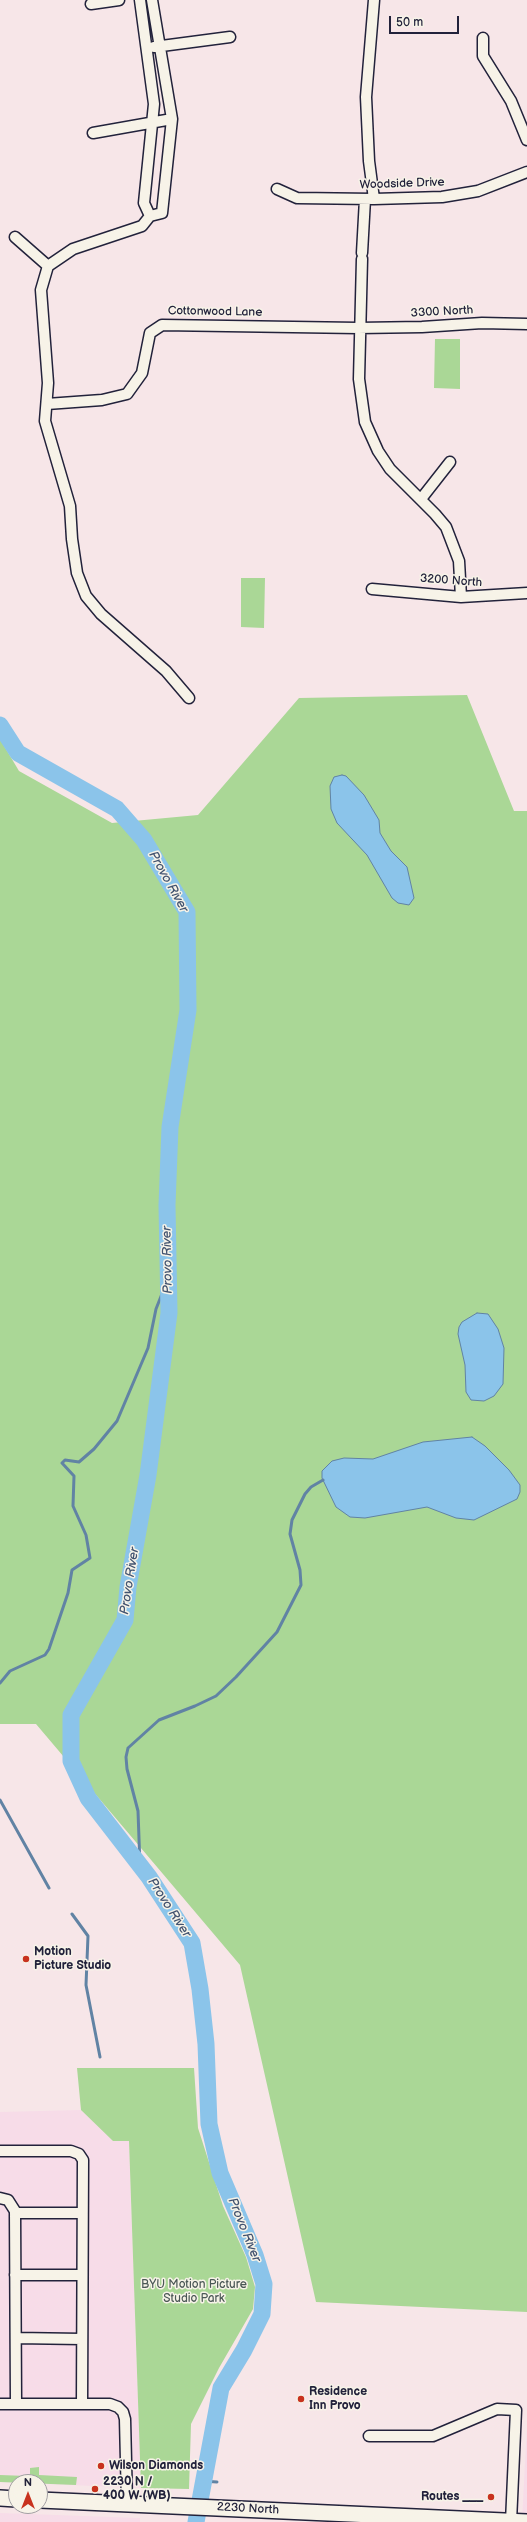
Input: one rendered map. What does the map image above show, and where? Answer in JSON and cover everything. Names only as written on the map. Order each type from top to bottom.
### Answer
[{"type":"main road","name":"2230 North","points":[[48,2500],[527,2522]]},
{"type":"street","points":[[91,4],[119,0]]},
{"type":"street","points":[[140,0],[154,104],[154,124],[144,203],[150,216]]},
{"type":"street","points":[[152,0],[172,119],[162,214],[150,216],[142,226],[73,250],[48,266],[41,290],[48,383],[45,421],[70,506],[72,539],[77,573],[86,596],[101,614],[166,671],[188,698]]},
{"type":"street","points":[[374,0],[366,97],[370,199],[362,256],[362,317],[358,328],[360,394],[365,422],[378,451],[390,469],[436,514],[454,545],[462,578],[461,597]]},
{"type":"street","points":[[146,48],[230,37]]},
{"type":"street","points":[[483,38],[483,56],[511,101],[527,140]]},
{"type":"street","points":[[93,133],[154,124],[172,119]]},
{"type":"street","name":"Woodside Drive","points":[[277,190],[297,198],[370,199],[461,194],[490,187],[527,172]]},
{"type":"street","points":[[15,237],[48,266]]},
{"type":"street","name":"3300 North","points":[[358,328],[422,327],[482,323],[527,324]]},
{"type":"street","name":"Cottonwood Lane","points":[[47,404],[102,400],[127,394],[142,373],[150,333],[162,325],[358,328]]},
{"type":"street","points":[[421,499],[450,462]]},
{"type":"street","name":"3200 North","points":[[372,588],[461,597],[527,593]]},
{"type":"street","points":[[0,2151],[71,2152],[79,2154],[83,2160],[82,2404]]},
{"type":"street","points":[[0,2198],[12,2203],[15,2213],[16,2404]]},
{"type":"street","points":[[15,2213],[82,2213]]},
{"type":"street","points":[[15,2275],[82,2275]]},
{"type":"street","points":[[16,2338],[82,2339]]},
{"type":"street","points":[[0,2404],[114,2405],[123,2412],[127,2504]]},
{"type":"street","points":[[369,2436],[433,2436],[497,2409],[516,2410],[511,2522]]},
{"type":"shaded area","points":[[81,2110],[113,2141],[129,2141],[141,2488],[48,2484],[48,2474],[8,2474],[8,2482],[0,2482],[0,2112]]},
{"type":"shaded area","points":[[527,2425],[527,2522],[522,2522],[524,2482]]},
{"type":"shaded area","points":[[0,2513],[140,2518],[140,2522],[0,2522]]},
{"type":"green space","points":[[435,339],[460,339],[460,389],[434,388]]},
{"type":"green space","points":[[241,578],[265,578],[264,628],[241,627]]},
{"type":"green space","points":[[467,695],[514,811],[527,811],[527,2312],[316,2302],[240,1965],[36,1724],[0,1724],[0,739],[19,771],[112,823],[198,815],[299,698]]},
{"type":"green space","name":"BYU Motion Picture Studio Park","points":[[77,2068],[194,2068],[198,2128],[223,2206],[246,2257],[255,2287],[253,2309],[219,2368],[191,2424],[189,2489],[141,2488],[129,2141],[113,2141],[81,2110]]},
{"type":"green space","points":[[39,2467],[39,2474],[30,2474],[30,2468]]},
{"type":"green space","points":[[0,2475],[8,2475],[8,2482],[0,2482]]},
{"type":"green space","points":[[48,2475],[77,2477],[76,2485],[48,2484]]},
{"type":"water","points":[[342,775],[346,776],[364,795],[379,820],[380,833],[391,851],[407,867],[414,898],[409,905],[398,903],[392,898],[367,855],[337,823],[331,809],[330,786],[334,777]]},
{"type":"water","points":[[477,1313],[488,1314],[498,1329],[504,1348],[503,1384],[494,1396],[484,1401],[471,1400],[466,1392],[465,1365],[458,1334],[459,1327],[462,1322]]},
{"type":"water","points":[[472,1437],[485,1446],[509,1470],[520,1485],[520,1492],[517,1499],[474,1520],[456,1518],[427,1507],[365,1518],[350,1517],[336,1507],[322,1478],[322,1471],[332,1461],[344,1458],[373,1459],[423,1442]]},
{"type":"waterway","name":"Provo River","points":[[0,725],[18,753],[117,809],[144,840],[187,912],[188,1010],[170,1127],[167,1205],[169,1313],[148,1475],[128,1587],[125,1620],[71,1715],[71,1761],[88,1798],[149,1877],[192,1943],[200,1989],[206,2044],[209,2124],[220,2173],[255,2255],[264,2284],[262,2314],[244,2350],[221,2388],[196,2522]]},
{"type":"waterway","points":[[0,1683],[10,1671],[45,1655],[49,1649],[68,1593],[72,1570],[90,1558],[86,1535],[73,1506],[74,1476],[62,1463],[65,1460],[79,1462],[94,1449],[117,1421],[148,1348],[156,1309],[169,1276]]},
{"type":"waterway","points":[[140,1866],[138,1811],[127,1769],[126,1757],[128,1748],[159,1720],[216,1696],[236,1677],[277,1632],[301,1585],[300,1570],[290,1534],[292,1520],[305,1494],[311,1487],[323,1480]]},
{"type":"waterway","points":[[0,1800],[49,1888]]},
{"type":"waterway","points":[[72,1914],[88,1936],[86,1985],[100,2057]]},
{"type":"waterway","points":[[202,2481],[217,2482]]},
{"type":"place","name":"Motion Picture Studio","points":[[26,1959]]},
{"type":"place","name":"Residence Inn Provo","points":[[301,2399]]},
{"type":"place","name":"Wilson Diamonds","points":[[101,2466]]},
{"type":"place","name":"2230 N / 400 W (WB)","points":[[95,2489]]},
{"type":"place","name":"Routes ___","points":[[491,2497]]}]
